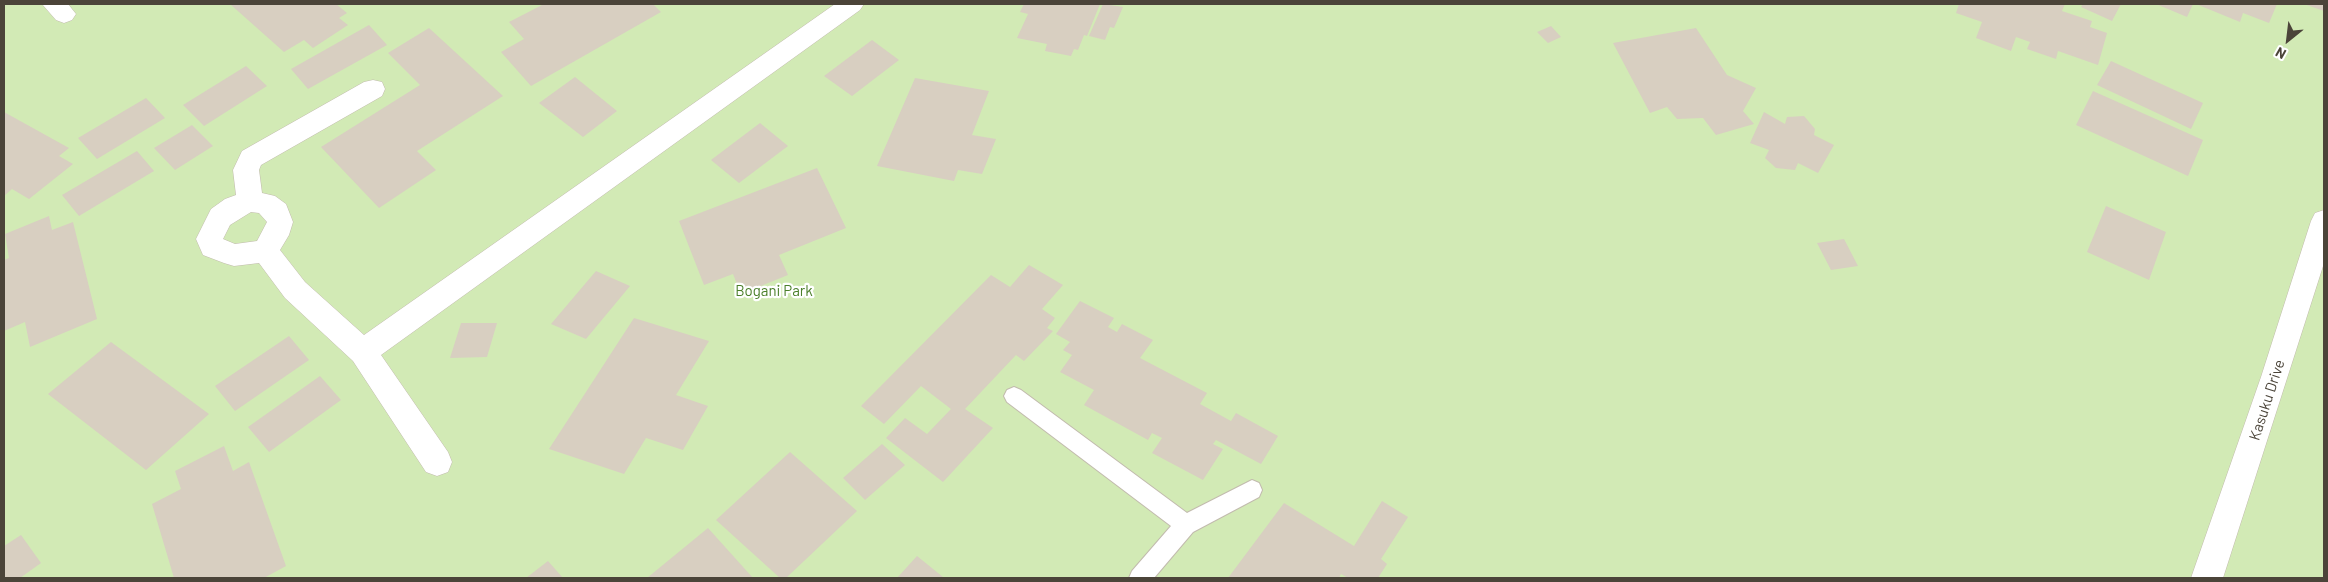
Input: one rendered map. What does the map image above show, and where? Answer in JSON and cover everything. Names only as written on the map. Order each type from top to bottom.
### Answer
[{"type":"street","points":[[363,352],[852,4]]},
{"type":"street","points":[[250,201],[246,170],[251,158],[372,89]]},
{"type":"street","points":[[250,201],[266,204],[277,212],[280,222],[276,235],[265,251],[234,255],[213,247],[209,239],[220,217],[234,207],[250,201]]},
{"type":"street","name":"Kasuku Drive","points":[[2207,578],[2275,377],[2324,221]]},
{"type":"street","points":[[265,251],[294,290],[363,352],[437,462]]},
{"type":"lane","points":[[1014,396],[1186,525]]},
{"type":"lane","points":[[1140,578],[1186,525],[1252,490]]},
{"type":"green space","name":"Bogani Park","points":[[4,4],[2324,4],[2324,578],[4,578]]},
{"type":"building","points":[[230,4],[336,4],[347,13],[339,18],[348,25],[313,48],[304,40],[284,52]]},
{"type":"building","points":[[544,4],[653,4],[661,12],[531,86],[501,52],[524,39],[509,22]]},
{"type":"building","points":[[1024,4],[1100,4],[1087,36],[1084,35],[1078,50],[1074,49],[1071,56],[1045,51],[1047,44],[1017,38],[1028,14],[1020,12]]},
{"type":"building","points":[[1103,4],[1123,7],[1114,28],[1110,27],[1105,40],[1089,36]]},
{"type":"building","points":[[1959,4],[2065,4],[2062,11],[2092,21],[2090,27],[2107,33],[2098,65],[2058,51],[2056,59],[2027,49],[2030,42],[2016,37],[2011,51],[1976,38],[1982,22],[1956,13]]},
{"type":"building","points":[[2083,4],[2121,4],[2112,21],[2081,7]]},
{"type":"building","points":[[2156,4],[2193,4],[2187,17]]},
{"type":"building","points":[[2196,4],[2277,4],[2269,23],[2243,13],[2240,22]]},
{"type":"building","points":[[2304,4],[2324,4],[2324,11]]},
{"type":"building","points":[[369,25],[387,45],[308,89],[291,69]]},
{"type":"building","points":[[1551,26],[1561,37],[1548,43],[1537,32]]},
{"type":"building","points":[[429,28],[503,96],[417,151],[436,170],[379,208],[321,147],[420,85],[388,53]]},
{"type":"building","points":[[1696,28],[1727,75],[1756,88],[1743,111],[1754,124],[1716,135],[1703,118],[1677,119],[1667,107],[1650,113],[1613,43]]},
{"type":"building","points":[[872,40],[899,60],[852,96],[824,76]]},
{"type":"building","points":[[2111,61],[2203,103],[2191,129],[2097,85]]},
{"type":"building","points":[[246,66],[267,86],[204,126],[183,105]]},
{"type":"building","points":[[575,77],[617,111],[583,137],[539,103]]},
{"type":"building","points":[[915,78],[989,91],[972,135],[996,139],[982,174],[958,170],[954,181],[877,166]]},
{"type":"building","points":[[2093,91],[2203,140],[2188,176],[2076,125]]},
{"type":"building","points":[[146,98],[165,118],[97,159],[78,138]]},
{"type":"building","points":[[4,112],[69,148],[59,156],[73,164],[29,199],[12,189],[4,196]]},
{"type":"building","points":[[1764,112],[1785,124],[1787,117],[1804,116],[1815,129],[1814,135],[1834,145],[1818,173],[1798,163],[1795,170],[1776,168],[1765,158],[1769,150],[1750,143]]},
{"type":"building","points":[[760,123],[788,146],[739,183],[711,160]]},
{"type":"building","points":[[192,125],[213,146],[175,170],[154,148]]},
{"type":"building","points":[[137,151],[154,171],[79,216],[62,195]]},
{"type":"building","points":[[817,168],[846,228],[779,255],[788,275],[741,294],[733,274],[704,285],[679,221]]},
{"type":"building","points":[[2106,206],[2166,232],[2149,280],[2087,252]]},
{"type":"building","points":[[49,216],[52,230],[73,222],[97,319],[30,347],[25,322],[4,331],[4,260],[9,258],[5,234]]},
{"type":"building","points":[[1844,239],[1858,266],[1831,270],[1817,243]]},
{"type":"building","points":[[1029,265],[1063,285],[1042,309],[1055,318],[1047,328],[1053,331],[1024,361],[1016,355],[965,409],[993,428],[943,482],[886,438],[905,418],[927,434],[951,409],[921,386],[884,424],[861,406],[991,275],[1010,287]]},
{"type":"building","points":[[596,271],[630,286],[586,339],[551,324]]},
{"type":"building","points":[[1080,301],[1114,318],[1108,327],[1117,332],[1122,324],[1153,340],[1140,358],[1207,393],[1200,404],[1231,421],[1236,413],[1278,436],[1261,464],[1216,440],[1213,444],[1223,449],[1203,480],[1152,453],[1162,438],[1152,433],[1148,440],[1084,405],[1094,390],[1060,372],[1072,355],[1063,350],[1070,342],[1056,334]]},
{"type":"building","points":[[634,318],[709,341],[676,395],[708,406],[683,450],[646,438],[624,474],[549,449]]},
{"type":"building","points":[[461,323],[497,323],[487,357],[450,358]]},
{"type":"building","points":[[289,336],[309,360],[235,411],[215,386]]},
{"type":"building","points":[[111,342],[209,414],[146,470],[48,394]]},
{"type":"building","points":[[320,376],[341,400],[269,452],[248,427]]},
{"type":"building","points":[[882,444],[905,465],[865,500],[843,478]]},
{"type":"building","points":[[224,446],[233,471],[249,462],[286,566],[264,578],[174,578],[152,504],[181,489],[175,471]]},
{"type":"building","points":[[790,452],[857,511],[786,578],[780,578],[716,520]]},
{"type":"building","points":[[1382,501],[1408,517],[1381,559],[1387,564],[1378,578],[1348,578],[1341,574],[1339,578],[1228,578],[1284,503],[1354,546]]},
{"type":"building","points":[[708,528],[753,578],[647,578]]},
{"type":"building","points":[[21,535],[41,563],[20,578],[4,578],[4,546]]},
{"type":"building","points":[[917,556],[943,577],[897,578]]},
{"type":"building","points":[[548,561],[563,578],[526,578]]}]
